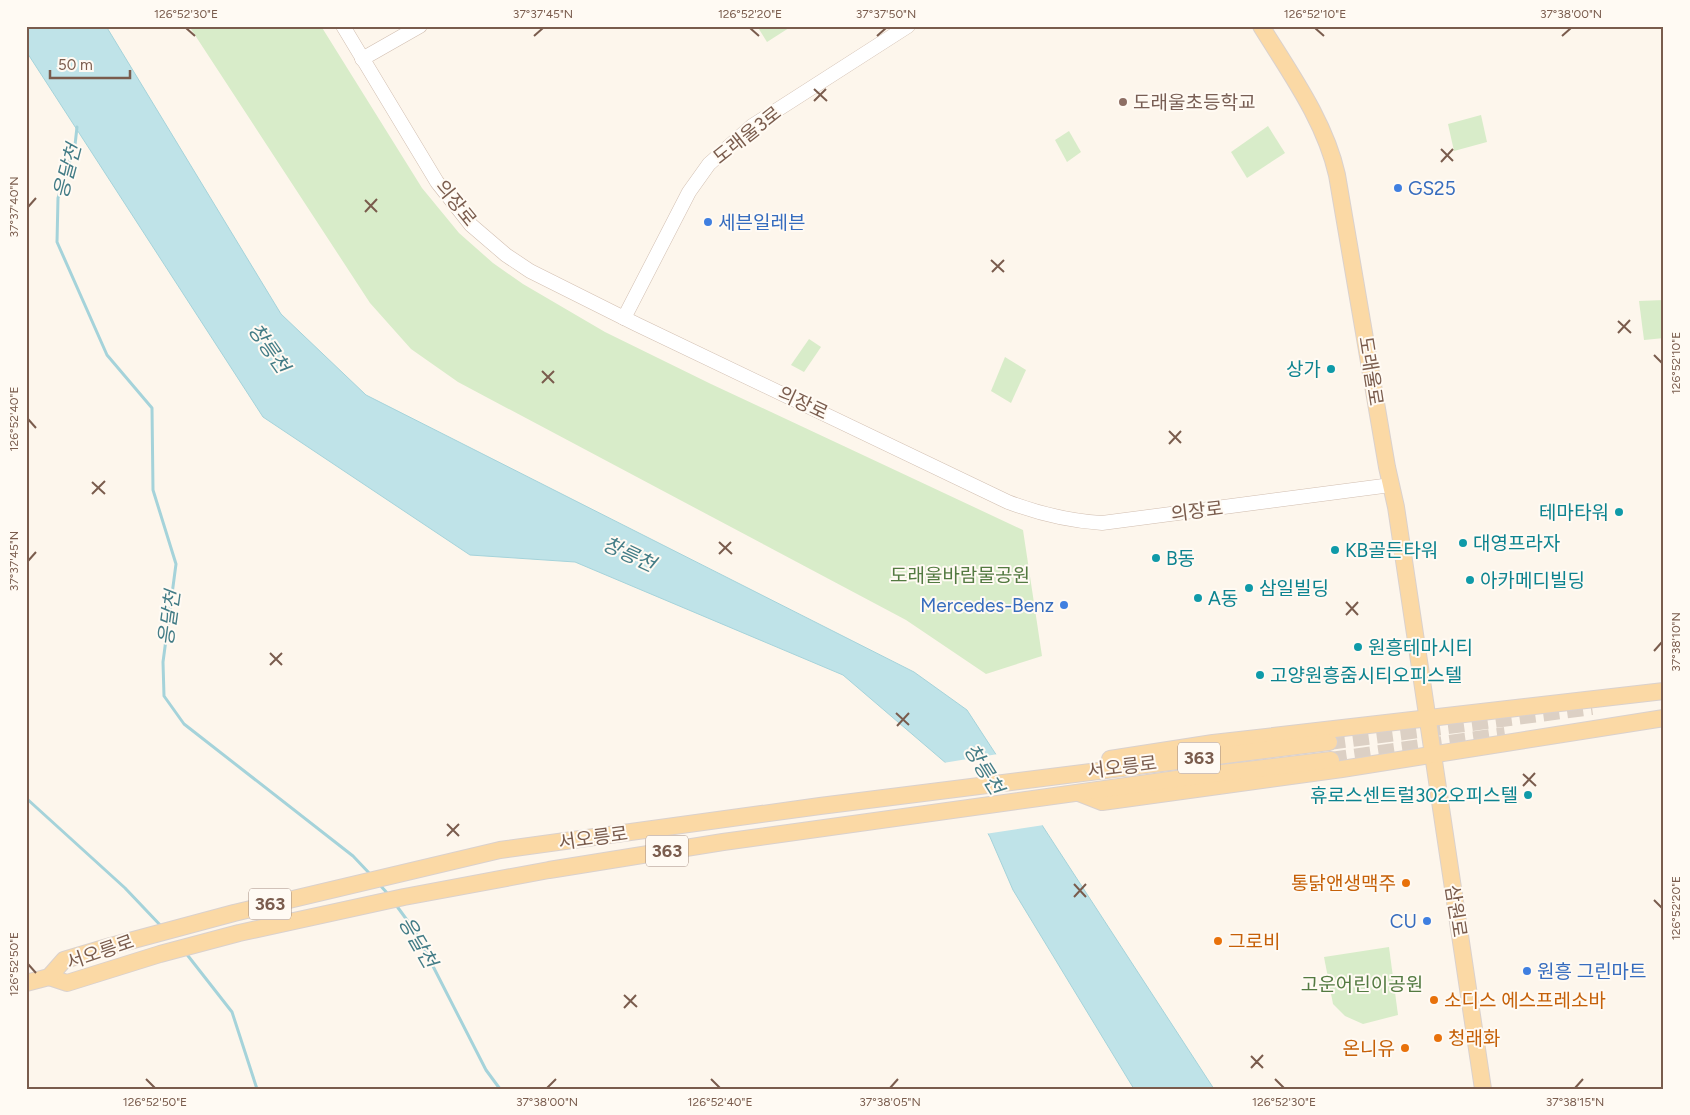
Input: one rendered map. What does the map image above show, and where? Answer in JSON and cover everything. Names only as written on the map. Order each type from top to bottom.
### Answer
[{"type":"main road","name":"도래울로","points":[[1261,26],[1319,123],[1332,151],[1396,507],[1430,726]]},
{"type":"main road","points":[[1066,774],[1092,762],[1213,743],[1430,726],[1664,691]]},
{"type":"main road","points":[[1076,794],[1102,802],[1664,718]]},
{"type":"main road","name":"삼원로","points":[[1430,726],[1483,1089]]},
{"type":"main road","name":"서오릉로","points":[[26,983],[48,977],[64,960],[155,934],[358,883],[500,850],[923,792],[1329,742]]},
{"type":"main road","name":"서오릉로","points":[[48,977],[67,983],[160,954],[239,933],[370,904],[723,842],[1076,794],[1179,778],[1332,760]]},
{"type":"street","name":"의장로","points":[[342,26],[437,182],[472,225],[506,254],[530,270],[624,318],[974,486],[1045,516],[1078,522],[1102,523],[1391,486]]},
{"type":"street","points":[[362,59],[420,26]]},
{"type":"street","name":"도래울3로","points":[[624,318],[688,192],[709,164],[752,126],[908,26]]},
{"type":"green space","name":"도래울바람물공원","points":[[189,26],[321,26],[422,188],[459,233],[493,263],[523,284],[605,332],[711,384],[1023,530],[1042,656],[986,674],[906,620],[458,382],[411,349],[370,303]]},
{"type":"green space","points":[[757,26],[792,26],[767,42]]},
{"type":"green space","points":[[1481,115],[1487,142],[1454,151],[1448,124]]},
{"type":"green space","points":[[1268,126],[1285,153],[1247,178],[1231,152]]},
{"type":"green space","points":[[1069,131],[1081,152],[1067,162],[1055,140]]},
{"type":"green space","points":[[1664,300],[1664,338],[1644,340],[1639,301]]},
{"type":"green space","points":[[809,339],[821,347],[804,372],[791,365]]},
{"type":"green space","points":[[1005,357],[1026,370],[1011,403],[991,391]]},
{"type":"green space","name":"고운어린이공원","points":[[1389,947],[1398,1015],[1363,1024],[1345,1016],[1333,1004],[1324,957]]},
{"type":"water","name":"창릉천","points":[[26,26],[106,26],[281,314],[366,395],[914,672],[967,710],[1214,1089],[1134,1089],[1013,890],[990,837],[947,764],[843,675],[575,562],[470,555],[263,417],[26,51]]},
{"type":"pier","points":[[998,754],[1044,825],[985,834],[943,763]]},
{"type":"waterway","name":"응달천","points":[[77,127],[75,145],[58,198],[57,242],[107,355],[152,408],[153,490],[176,564],[163,662],[164,696],[184,724],[353,856],[371,875]]},
{"type":"waterway","points":[[26,798],[125,888],[162,927]]},
{"type":"waterway","name":"응달천","points":[[379,884],[388,894]]},
{"type":"waterway","name":"응달천","points":[[396,905],[415,931],[486,1070],[500,1089]]},
{"type":"waterway","points":[[185,952],[232,1012],[257,1089]]},
{"type":"tunnel","points":[[1329,742],[1592,707]]},
{"type":"tunnel","points":[[1331,760],[1505,735]]},
{"type":"place","name":"도래울초등학교","points":[[1123,102]]},
{"type":"place","name":"GS25","points":[[1398,188]]},
{"type":"place","name":"세븐일레븐","points":[[708,222]]},
{"type":"place","name":"상가","points":[[1331,369]]},
{"type":"place","name":"테마타워","points":[[1619,512]]},
{"type":"place","name":"대영프라자","points":[[1463,543]]},
{"type":"place","name":"KB골든타워","points":[[1335,550]]},
{"type":"place","name":"B동","points":[[1156,558]]},
{"type":"place","name":"아카메디빌딩","points":[[1470,580]]},
{"type":"place","name":"삼일빌딩","points":[[1249,588]]},
{"type":"place","name":"A동","points":[[1198,598]]},
{"type":"place","name":"Mercedes-Benz","points":[[1064,605]]},
{"type":"place","name":"원흥테마시티","points":[[1358,647]]},
{"type":"place","name":"고양원흥줌시티오피스텔","points":[[1260,675]]},
{"type":"place","name":"휴로스센트럴302오피스텔","points":[[1528,795]]},
{"type":"place","name":"통닭앤생맥주","points":[[1406,883]]},
{"type":"place","name":"CU","points":[[1427,921]]},
{"type":"place","name":"그로비","points":[[1218,941]]},
{"type":"place","name":"원흥 그린마트","points":[[1527,971]]},
{"type":"place","name":"소디스 에스프레소바","points":[[1434,1000]]},
{"type":"place","name":"청래화","points":[[1438,1038]]},
{"type":"place","name":"온니유","points":[[1405,1048]]}]
